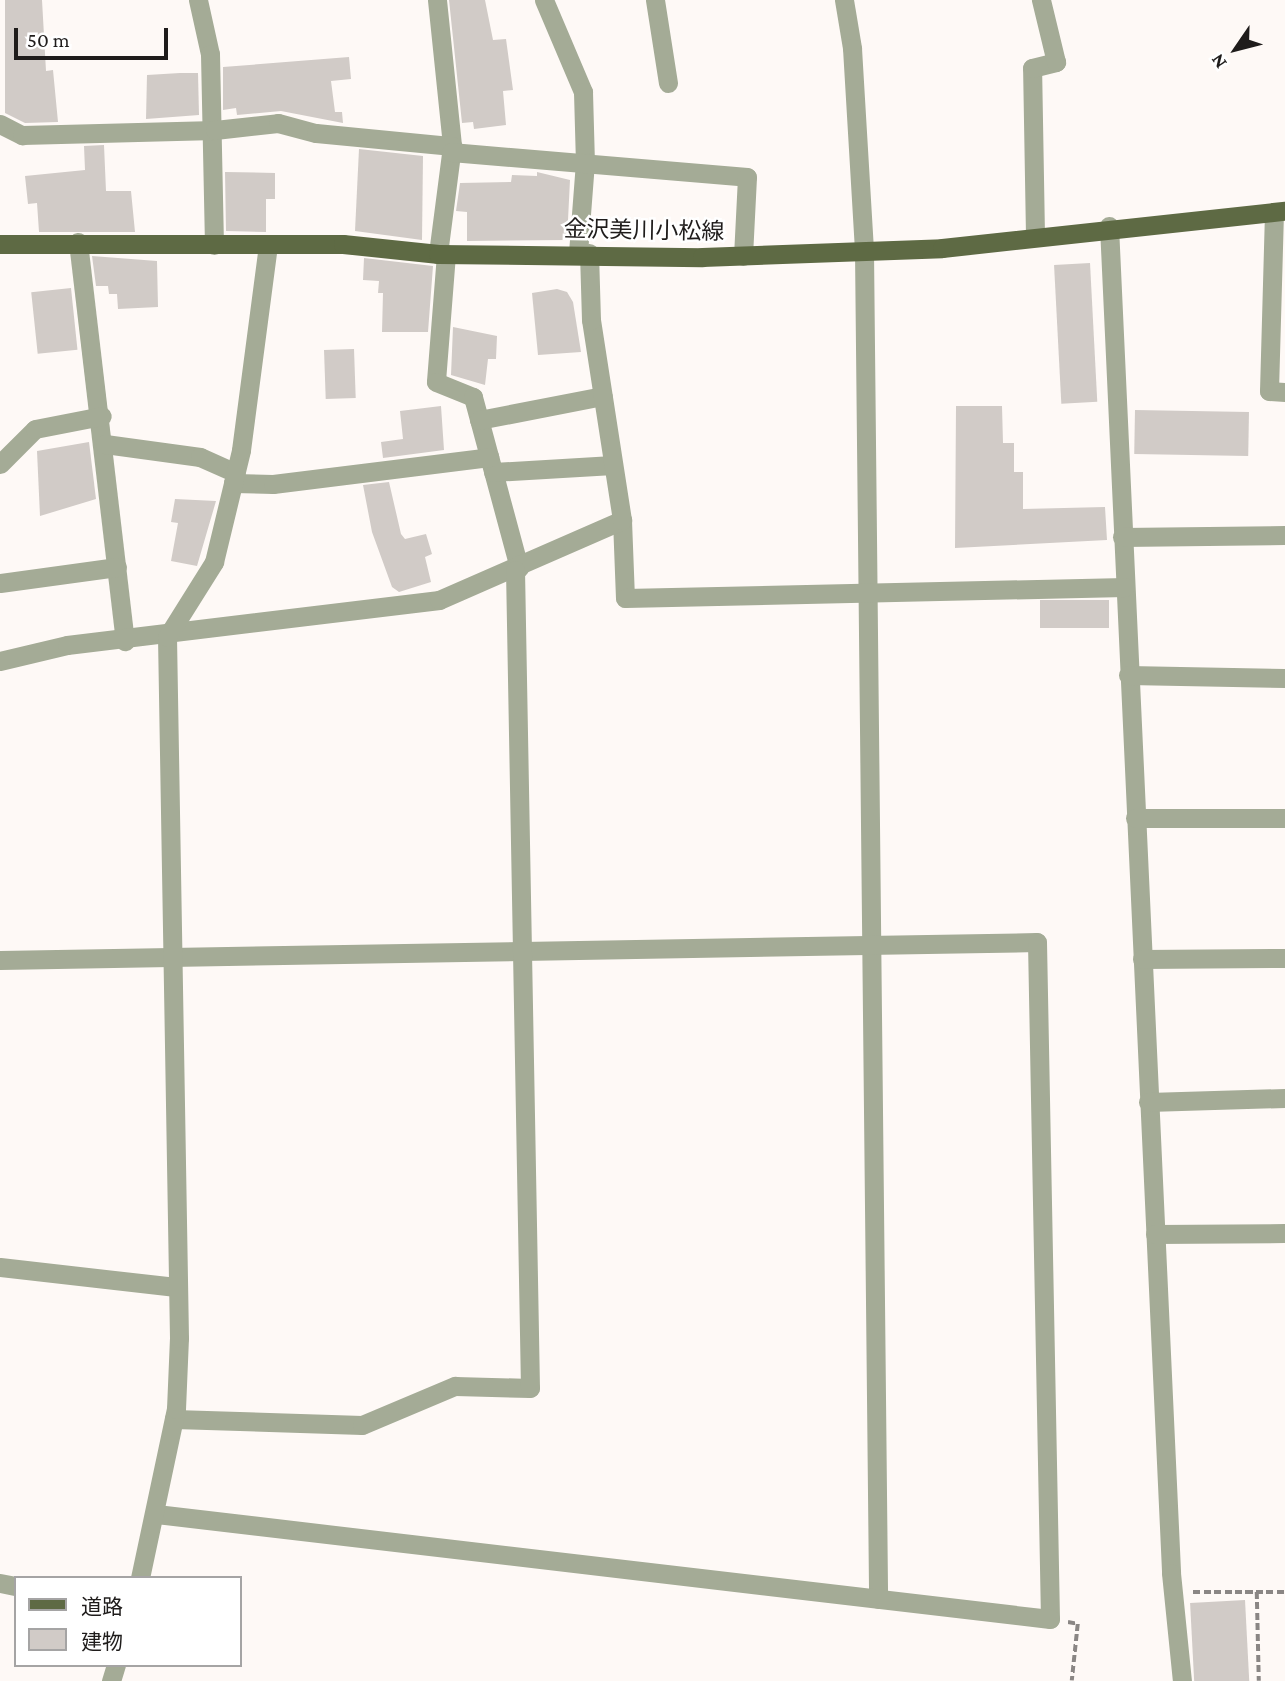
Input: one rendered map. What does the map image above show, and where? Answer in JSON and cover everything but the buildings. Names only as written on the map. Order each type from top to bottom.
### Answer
[{"type":"main road","name":"金沢美川小松線","points":[[0,244],[343,244],[442,254],[743,256],[863,251],[1279,212]]},
{"type":"street","points":[[198,0],[210,54],[215,130],[214,245]]},
{"type":"street","points":[[174,1419],[362,1425],[455,1386],[530,1388],[517,569],[473,397],[436,382],[442,254],[451,149],[437,0]]},
{"type":"street","points":[[544,0],[583,92],[584,253],[591,320],[622,520],[625,598],[867,595],[1125,587]]},
{"type":"street","points":[[655,0],[668,83]]},
{"type":"street","points":[[844,0],[852,48],[863,251],[878,1599]]},
{"type":"street","points":[[1035,235],[1032,68],[1056,62],[1041,0]]},
{"type":"street","points":[[0,124],[22,135],[215,130],[278,123],[316,133],[451,149],[747,177],[743,256]]},
{"type":"street","points":[[1279,212],[1269,391],[1285,391]]},
{"type":"street","points":[[1109,226],[1155,1234],[1173,1591],[1182,1681]]},
{"type":"street","points":[[78,242],[102,416],[125,641]]},
{"type":"street","points":[[140,1576],[156,1514],[174,1419],[175,957],[167,637],[214,562],[234,478],[268,245]]},
{"type":"street","points":[[479,419],[603,396]]},
{"type":"street","points":[[0,464],[35,429],[102,416]]},
{"type":"street","points":[[105,444],[200,457],[234,478],[272,484],[491,464],[613,465]]},
{"type":"street","points":[[0,661],[67,645],[167,637],[439,600],[517,569],[622,520]]},
{"type":"street","points":[[1122,537],[1285,535]]},
{"type":"street","points":[[0,583],[117,567]]},
{"type":"street","points":[[1128,675],[1285,678]]},
{"type":"street","points":[[1135,818],[1285,818]]},
{"type":"street","points":[[0,960],[870,948],[1037,942],[1050,1619],[156,1514]]},
{"type":"street","points":[[1142,959],[1285,958]]},
{"type":"street","points":[[1149,1102],[1285,1098]]},
{"type":"street","points":[[1155,1234],[1285,1233]]},
{"type":"street","points":[[0,1267],[176,1287]]},
{"type":"path","points":[[1173,1591],[1285,1592]]},
{"type":"path","points":[[1257,1592],[1259,1681]]},
{"type":"path","points":[[1050,1619],[1079,1624],[1072,1681]]}]
